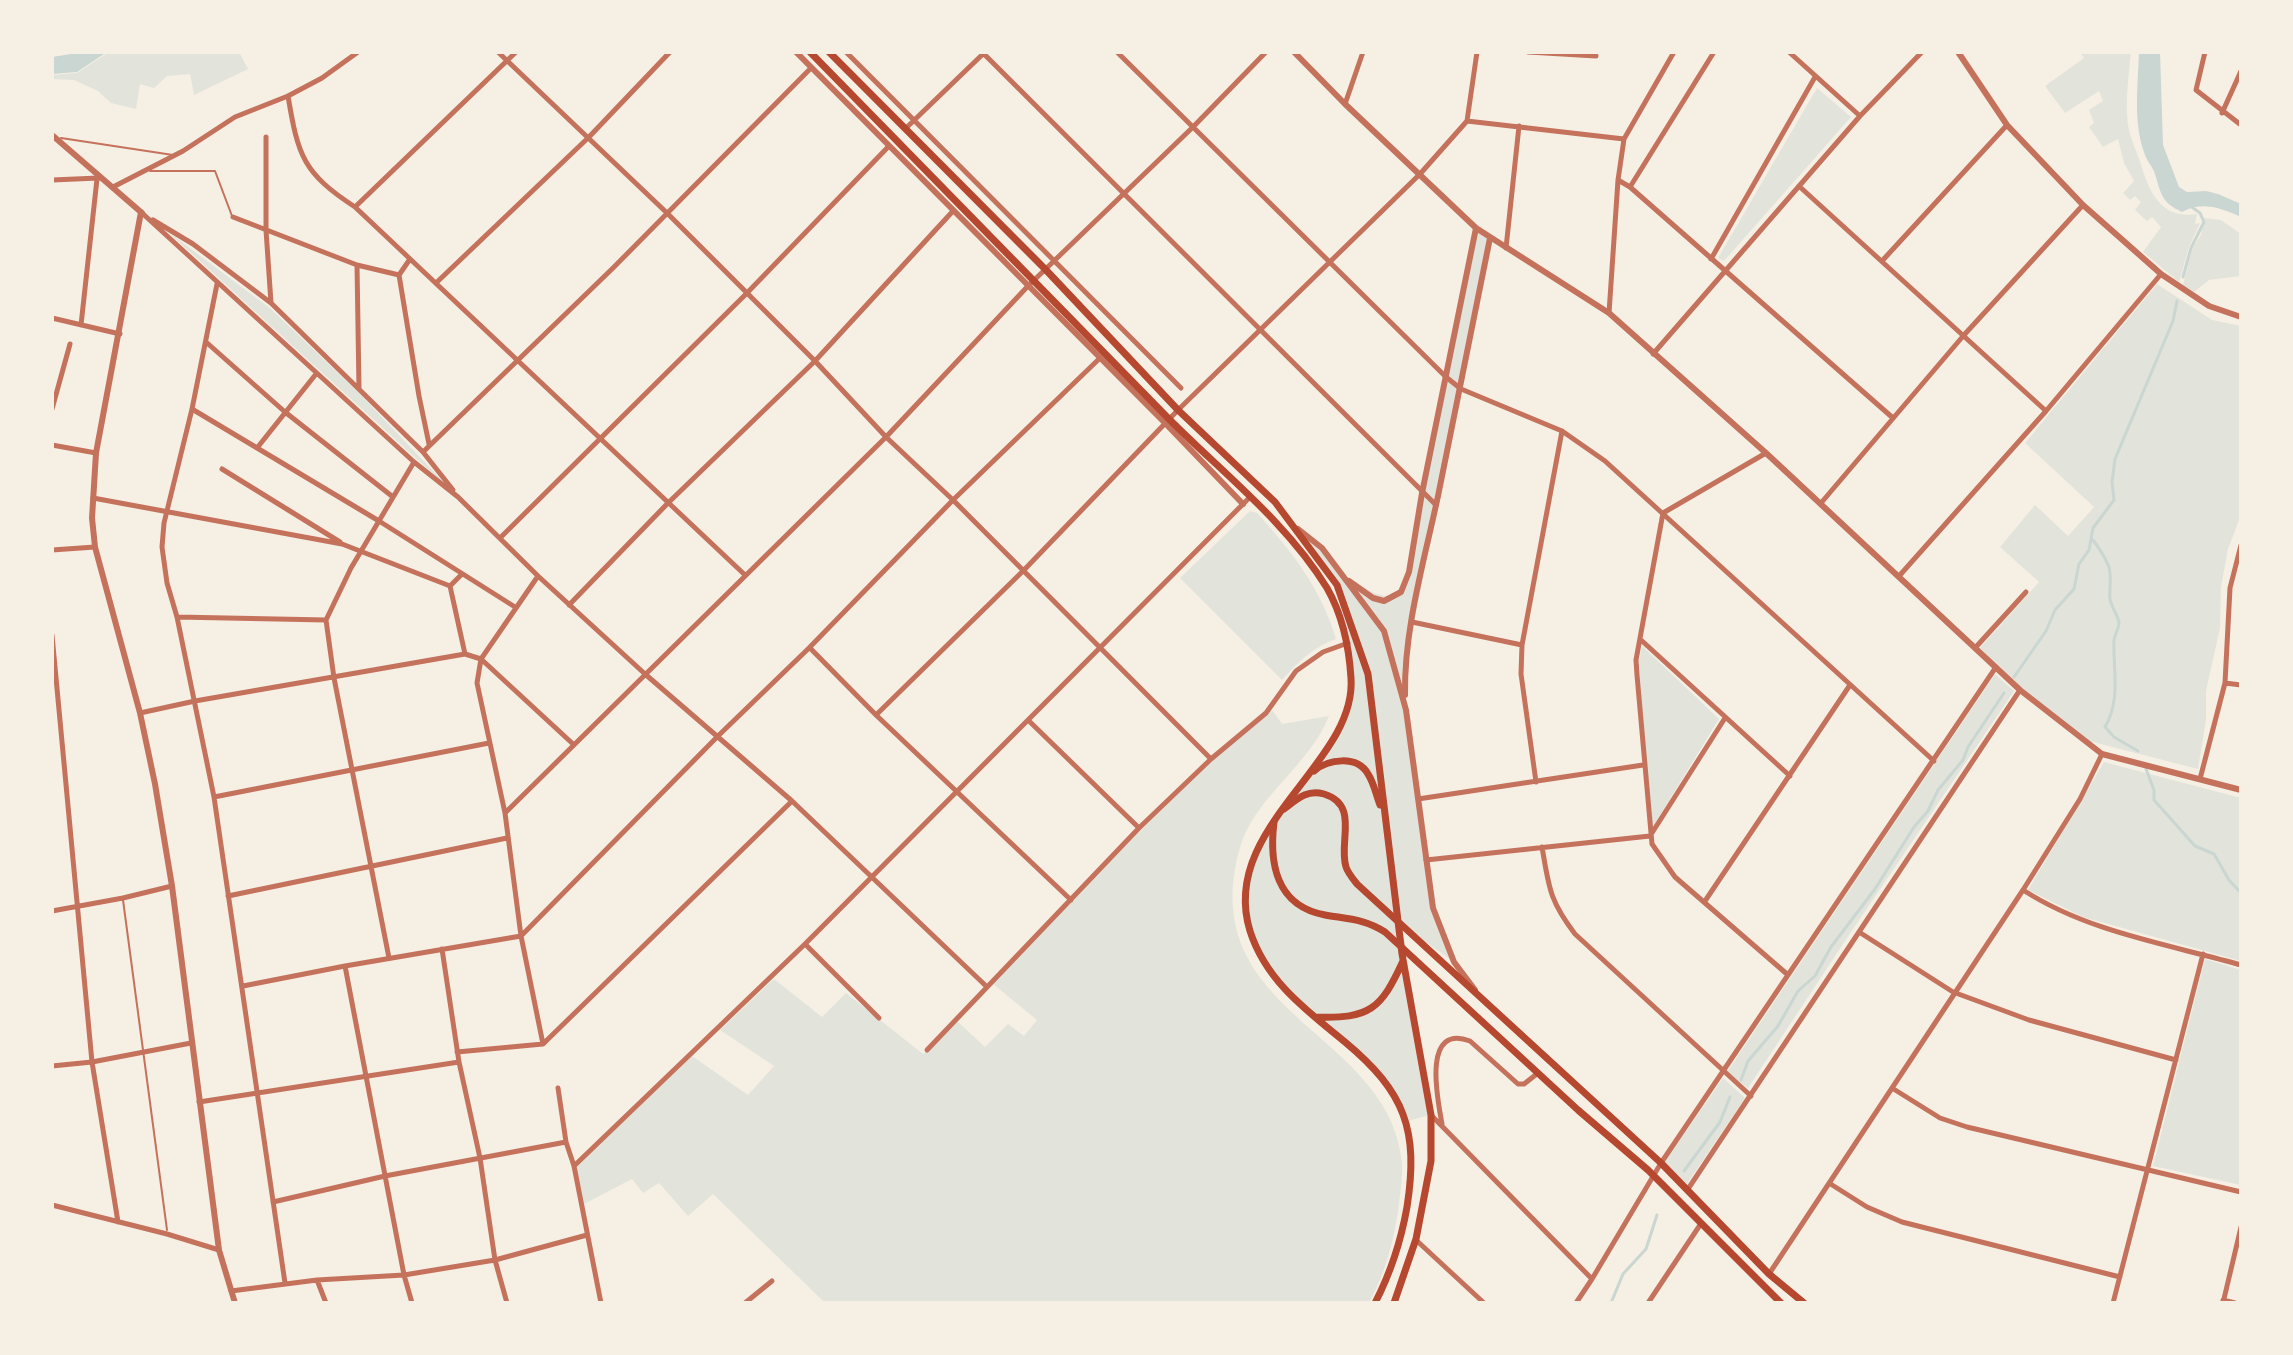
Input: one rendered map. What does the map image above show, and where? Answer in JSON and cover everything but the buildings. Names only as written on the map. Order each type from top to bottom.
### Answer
[{"type":"main road","points":[[810,52],[1035,279],[1167,421],[1286,534],[1327,589],[1341,618],[1348,643],[1352,687],[1345,712],[1334,737],[1274,822],[1248,873],[1245,901],[1256,948],[1269,971],[1313,1017],[1379,1073],[1405,1116],[1409,1129],[1412,1174],[1394,1260],[1375,1303]]},
{"type":"main road","points":[[829,52],[1046,270],[1178,410],[1275,502],[1337,585],[1368,674],[1403,957],[1431,1115],[1431,1161],[1416,1239],[1394,1303]]},
{"type":"main road","points":[[1301,781],[1329,762],[1354,763],[1367,770],[1385,815]]},
{"type":"main road","points":[[1279,813],[1306,794],[1315,792],[1334,798],[1343,807],[1346,868],[1362,890],[1661,1163],[1769,1274],[1804,1303]]},
{"type":"main road","points":[[1274,822],[1271,857],[1277,877],[1289,898],[1313,912],[1371,923],[1385,932],[1653,1175],[1781,1303]]},
{"type":"main road","points":[[1313,1017],[1342,1018],[1360,1014],[1380,1002],[1403,957]]},
{"type":"street","points":[[113,187],[174,155],[235,117],[288,96],[337,70],[358,52]]},
{"type":"street","points":[[498,52],[667,213],[886,437],[1024,570],[1211,759]]},
{"type":"street","points":[[355,207],[516,52]]},
{"type":"street","points":[[436,283],[589,137],[670,52]]},
{"type":"street","points":[[796,52],[1100,358],[1167,421],[1243,504]]},
{"type":"street","points":[[846,52],[1181,388]]},
{"type":"street","points":[[1117,52],[1446,377],[1461,389],[1562,431],[1605,461],[1934,761]]},
{"type":"street","points":[[505,813],[886,437],[1028,286],[1125,194],[1266,52]]},
{"type":"street","points":[[1294,52],[1476,228],[1609,313],[1900,575],[2020,690],[2102,754],[2241,790]]},
{"type":"street","points":[[1345,104],[1363,52]]},
{"type":"street","points":[[876,715],[1024,570],[1178,410],[1420,174],[1467,121],[1477,52]]},
{"type":"street","points":[[1528,52],[1596,56]]},
{"type":"street","points":[[1609,313],[1618,180],[1624,139],[1674,52]]},
{"type":"street","points":[[1630,187],[1714,52]]},
{"type":"street","points":[[1789,52],[1860,116]]},
{"type":"street","points":[[1653,354],[1860,116],[1922,52]]},
{"type":"street","points":[[1958,52],[2007,125],[2083,205],[2161,274],[2209,306],[2241,317]]},
{"type":"street","points":[[2205,52],[2196,90],[2241,125]]},
{"type":"street","points":[[905,129],[984,53],[1436,505]]},
{"type":"street","points":[[423,452],[811,68]]},
{"type":"street","points":[[2222,113],[2241,71]]},
{"type":"street","points":[[1711,259],[1815,77]]},
{"type":"street","points":[[288,96],[294,133],[308,168],[327,188],[355,207],[745,575]]},
{"type":"street","points":[[1467,121],[1624,139]]},
{"type":"street","points":[[1882,261],[2007,125]]},
{"type":"street","points":[[1506,249],[1519,126]]},
{"type":"street","points":[[53,136],[414,462],[458,497],[645,674],[792,801],[986,986]]},
{"type":"street","points":[[266,137],[266,230],[271,303]]},
{"type":"street","points":[[500,538],[747,293],[889,146]]},
{"type":"street","points":[[52,180],[100,178]]},
{"type":"street","points":[[81,325],[100,178]]},
{"type":"street","points":[[1618,180],[1630,187],[1893,418]]},
{"type":"street","points":[[1800,187],[2046,411]]},
{"type":"street","points":[[1821,503],[1964,335],[2083,205]]},
{"type":"street","points":[[569,605],[668,503],[815,361],[953,211]]},
{"type":"street","points":[[141,213],[193,244],[271,303],[423,452],[458,497]]},
{"type":"street","points":[[141,213],[96,453],[93,498],[95,547],[140,713],[155,784],[172,886],[219,1250],[235,1303]]},
{"type":"street","points":[[233,217],[357,265],[399,275]]},
{"type":"street","points":[[1340,574],[1379,601],[1388,600],[1401,592],[1409,572],[1476,228]]},
{"type":"street","points":[[1490,238],[1461,389],[1419,575],[1405,669],[1406,710],[1433,908],[1454,962],[1490,1008]]},
{"type":"street","points":[[410,259],[399,275],[430,445]]},
{"type":"street","points":[[357,265],[359,388]]},
{"type":"street","points":[[1900,575],[2046,411],[2161,274]]},
{"type":"street","points":[[218,283],[192,409],[166,510],[162,547],[167,583],[177,617],[214,797],[285,1283]]},
{"type":"street","points":[[52,318],[120,334]]},
{"type":"street","points":[[205,342],[285,412],[393,497]]},
{"type":"street","points":[[52,409],[70,344]]},
{"type":"street","points":[[243,986],[521,936],[953,500],[1100,358]]},
{"type":"street","points":[[257,448],[317,373]]},
{"type":"street","points":[[192,409],[515,607]]},
{"type":"street","points":[[1536,782],[1521,674],[1522,645],[1562,431]]},
{"type":"street","points":[[52,445],[96,453]]},
{"type":"street","points":[[1766,453],[1663,513],[1640,639],[1637,675],[1650,836],[1665,867],[1788,975]]},
{"type":"street","points":[[389,958],[334,678],[326,620],[361,552],[414,462]]},
{"type":"street","points":[[222,469],[342,544],[450,586]]},
{"type":"street","points":[[574,1166],[805,944],[1250,497]]},
{"type":"street","points":[[93,498],[342,544]]},
{"type":"street","points":[[1295,527],[1322,548],[1384,631],[1406,710]]},
{"type":"street","points":[[2200,779],[2225,683],[2228,604],[2241,545]]},
{"type":"street","points":[[52,550],[95,547]]},
{"type":"street","points":[[450,586],[462,574]]},
{"type":"street","points":[[538,576],[481,659],[477,683],[505,813],[521,936],[543,1044]]},
{"type":"street","points":[[450,586],[465,654]]},
{"type":"street","points":[[1975,648],[2026,592]]},
{"type":"street","points":[[177,617],[326,620]]},
{"type":"street","points":[[1412,622],[1522,645]]},
{"type":"street","points":[[52,635],[92,1062],[118,1222]]},
{"type":"street","points":[[1640,639],[1790,776]]},
{"type":"street","points":[[927,1050],[1139,828],[1211,759],[1266,713],[1296,671],[1323,652],[1348,643]]},
{"type":"street","points":[[809,648],[1071,900]]},
{"type":"street","points":[[140,713],[465,654],[481,659],[573,744]]},
{"type":"street","points":[[1576,1303],[1653,1175],[1996,667]]},
{"type":"street","points":[[2225,683],[2241,685]]},
{"type":"street","points":[[1705,901],[1850,685]]},
{"type":"street","points":[[1688,1189],[2020,690]]},
{"type":"street","points":[[1650,836],[1725,718]]},
{"type":"street","points":[[1028,720],[1139,828]]},
{"type":"street","points":[[214,797],[489,743]]},
{"type":"street","points":[[1769,1274],[2023,890],[2080,799],[2102,754]]},
{"type":"street","points":[[1417,799],[1643,765]]},
{"type":"street","points":[[457,1052],[543,1044],[792,801]]},
{"type":"street","points":[[1426,860],[1650,836]]},
{"type":"street","points":[[228,896],[507,838]]},
{"type":"street","points":[[1542,846],[1554,903],[1575,934],[1751,1096]]},
{"type":"street","points":[[52,911],[172,886]]},
{"type":"street","points":[[2023,890],[2051,908],[2081,921],[2241,965]]},
{"type":"street","points":[[1859,932],[1953,992],[2029,1020],[2176,1060]]},
{"type":"street","points":[[805,944],[879,1018]]},
{"type":"street","points":[[442,949],[457,1052],[480,1158],[495,1260],[507,1303]]},
{"type":"street","points":[[2113,1303],[2203,954]]},
{"type":"street","points":[[345,966],[412,1303]]},
{"type":"street","points":[[1443,1126],[1435,1067],[1438,1055],[1451,1040],[1461,1038],[1470,1041],[1518,1084],[1524,1084],[1538,1073]]},
{"type":"street","points":[[52,1066],[92,1062],[191,1043]]},
{"type":"street","points":[[199,1102],[459,1062]]},
{"type":"street","points":[[558,1088],[566,1142],[574,1166],[601,1303]]},
{"type":"street","points":[[1892,1088],[1940,1118],[1967,1127],[2241,1192]]},
{"type":"street","points":[[1431,1115],[1592,1279]]},
{"type":"street","points":[[273,1202],[385,1176],[566,1142]]},
{"type":"street","points":[[1829,1183],[1867,1207],[1902,1222],[2120,1277]]},
{"type":"street","points":[[52,1205],[219,1250]]},
{"type":"street","points":[[1648,1303],[1700,1225]]},
{"type":"street","points":[[2235,1303],[2223,1302],[2241,1227]]},
{"type":"street","points":[[231,1291],[317,1280],[404,1275],[495,1260],[587,1235]]},
{"type":"street","points":[[1416,1239],[1484,1303]]},
{"type":"street","points":[[317,1280],[326,1303]]},
{"type":"street","points":[[745,1303],[772,1281]]},
{"type":"lane","points":[[53,136],[174,155]]},
{"type":"lane","points":[[144,171],[215,171],[233,217]]},
{"type":"lane","points":[[123,898],[167,1234]]},
{"type":"shaded area","points":[[107,52],[77,72],[52,74],[52,57]]},
{"type":"shaded area","points":[[109,52],[240,54],[248,69],[194,95],[190,74],[167,76],[154,88],[140,84],[136,109],[111,103],[98,91],[74,80],[52,79],[52,75],[77,73]]},
{"type":"shaded area","points":[[2080,52],[2131,52],[2127,121],[2146,178],[2154,196],[2167,209],[2185,215],[2197,214],[2195,224],[2200,223],[2179,282],[2143,252],[2161,227],[2152,217],[2147,221],[2135,210],[2141,202],[2135,196],[2130,200],[2123,193],[2134,181],[2124,163],[2118,139],[2103,147],[2089,127],[2094,123],[2089,110],[2103,101],[2099,91],[2065,113],[2045,86],[2084,58]]},
{"type":"shaded area","points":[[2139,52],[2160,52],[2163,145],[2179,187],[2187,192],[2218,194],[2241,204],[2241,217],[2204,206],[2182,212],[2162,196],[2138,128]]},
{"type":"shaded area","points":[[1817,88],[1851,117],[1724,261],[1718,258]]},
{"type":"shaded area","points":[[2204,218],[2221,220],[2241,234],[2241,276],[2209,280],[2194,292],[2183,285]]},
{"type":"shaded area","points":[[1476,228],[1490,239],[1405,669],[1406,711],[1433,908],[1454,962],[1397,922],[1409,954],[1389,938],[1402,954],[1431,1115],[1407,1121],[1379,1073],[1285,990],[1256,948],[1249,926],[1248,873],[1279,813],[1334,737],[1352,687],[1337,610],[1342,598],[1295,527],[1322,548],[1340,574],[1374,593],[1385,596],[1395,593],[1407,580]]},
{"type":"shaded area","points":[[167,231],[271,309],[360,394],[454,493]]},
{"type":"shaded area","points":[[2157,284],[2212,320],[2241,326],[2241,515],[2228,549],[2221,587],[2220,628],[2206,691],[2206,720],[2198,769],[2089,741],[2022,688],[1980,648],[2039,582],[2000,547],[2035,505],[2068,536],[2094,507],[2025,443]]},
{"type":"shaded area","points":[[1250,511],[1257,513],[1270,527],[1304,572],[1323,604],[1336,639],[1306,656],[1282,680],[1180,578]]},
{"type":"shaded area","points":[[1642,646],[1719,719],[1652,828],[1640,695]]},
{"type":"shaded area","points":[[1995,674],[2014,691],[1748,1088],[1727,1072]]},
{"type":"shaded area","points":[[1272,710],[1282,724],[1329,716],[1308,751],[1268,798],[1246,832],[1239,851],[1233,906],[1244,951],[1268,987],[1365,1081],[1389,1118],[1402,1162],[1401,1186],[1391,1247],[1369,1303],[825,1303],[713,1194],[688,1216],[659,1183],[643,1193],[632,1179],[584,1204],[576,1167],[692,1056],[748,1095],[774,1066],[720,1030],[774,979],[822,1017],[846,993],[923,1054],[957,1021],[985,1047],[1008,1024],[1024,1036],[1037,1020],[993,984],[1141,830],[1213,760]]},
{"type":"shaded area","points":[[2104,762],[2241,798],[2241,961],[2083,917],[2028,890]]},
{"type":"shaded area","points":[[2205,959],[2241,970],[2241,1185],[2153,1166]]},
{"type":"shaded area","points":[[1723,1078],[1745,1098],[1687,1184],[1664,1163]]},
{"type":"waterway","points":[[2183,277],[2191,248],[2204,222],[2200,213],[2189,205]]},
{"type":"waterway","points":[[2014,677],[2046,631],[2055,610],[2074,589],[2079,564],[2089,550],[2093,528],[2114,500],[2112,482],[2115,459],[2173,321],[2177,301]]},
{"type":"waterway","points":[[2093,540],[2109,567],[2110,599],[2119,623],[2114,641],[2115,696],[2105,727],[2114,737],[2138,751]]},
{"type":"waterway","points":[[1741,1080],[1748,1061],[1778,1026],[1798,991],[1815,976],[1831,947],[1928,811],[1938,790],[1963,760],[1968,747],[2004,693]]},
{"type":"waterway","points":[[2146,769],[2154,790],[2154,800],[2195,846],[2214,854],[2229,880],[2241,893]]},
{"type":"waterway","points":[[1684,1171],[1720,1122],[1730,1097]]},
{"type":"waterway","points":[[1611,1303],[1623,1274],[1646,1249],[1657,1215]]}]
